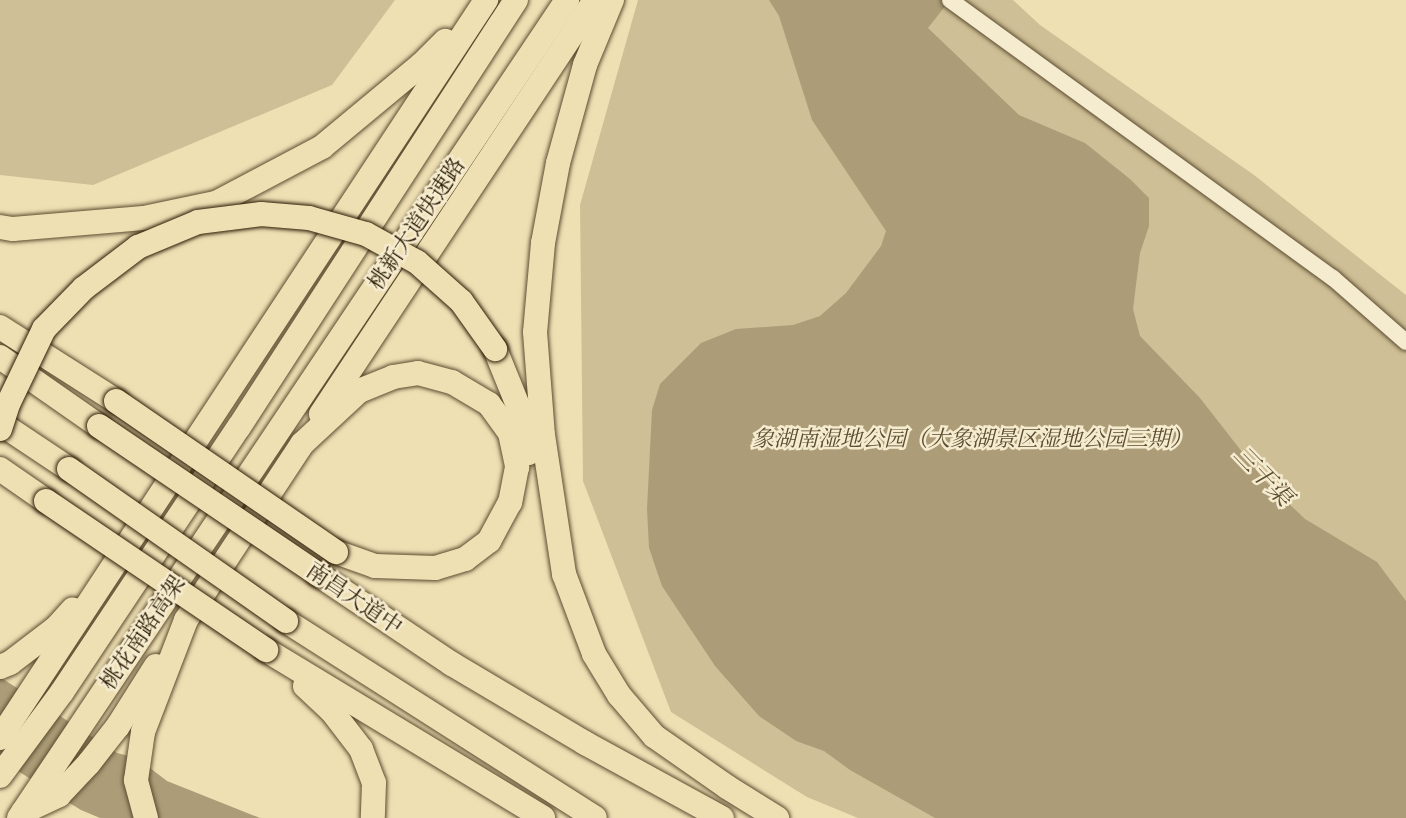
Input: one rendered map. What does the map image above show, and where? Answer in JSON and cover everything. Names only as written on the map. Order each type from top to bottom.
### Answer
[{"type":"highway","points":[[0,226],[13,229],[144,218],[216,203],[322,147],[422,64],[485,0]]},
{"type":"highway","points":[[0,738],[485,0]]},
{"type":"highway","name":"桃新大道快速路","points":[[239,427],[516,0]]},
{"type":"highway","name":"桃新大道快速路","points":[[266,448],[567,0]]},
{"type":"highway","points":[[21,815],[59,795],[118,726],[596,0]]},
{"type":"highway","points":[[564,574],[543,435],[535,332],[543,243],[558,163],[585,65],[612,0]]},
{"type":"highway","points":[[0,429],[9,402],[44,329],[84,288],[138,247],[198,222],[261,214],[309,218],[366,234],[426,269],[461,301],[495,349],[519,408],[564,574],[594,654],[619,695],[654,736],[727,787],[777,818]]},
{"type":"highway","points":[[0,327],[116,401],[336,552],[375,566],[404,569],[435,568],[465,559],[489,541],[510,502],[517,467],[510,433],[489,404],[452,382],[418,373],[393,377],[359,391],[302,444]]},
{"type":"highway","name":"南昌大道中","points":[[0,357],[453,664],[585,743],[722,818]]},
{"type":"highway","points":[[0,423],[286,621],[595,818]]},
{"type":"highway","name":"桃花南路高架","points":[[0,776],[62,693],[239,427]]},
{"type":"highway","name":"桃花南路高架","points":[[21,815],[266,448]]},
{"type":"highway","points":[[0,469],[266,650],[543,818]]},
{"type":"highway","points":[[0,478],[46,501]]},
{"type":"highway","points":[[5,665],[56,628],[85,597],[138,531]]},
{"type":"highway","points":[[146,818],[136,780],[143,732],[186,620]]},
{"type":"highway","points":[[266,650],[331,710],[361,749],[374,783],[373,818]]},
{"type":"lane","points":[[950,0],[1333,278],[1406,342]]},
{"type":"green space","points":[[0,0],[395,0],[332,85],[93,185],[0,175]]},
{"type":"green space","name":"象湖南湿地公园（大象湖景区湿地公园三期）","points":[[638,0],[1013,0],[1040,25],[1254,175],[1406,295],[1406,818],[858,818],[807,797],[671,712],[583,481],[580,205]]},
{"type":"shaded area","name":"象湖南湿地公园（大象湖景区湿地公园三期）","points":[[769,0],[950,0],[928,28],[1019,115],[1085,143],[1130,179],[1149,198],[1149,226],[1140,253],[1133,309],[1140,336],[1200,398],[1264,480],[1305,519],[1377,562],[1406,601],[1406,818],[935,818],[850,770],[824,751],[796,741],[759,716],[715,666],[662,586],[649,548],[647,509],[652,410],[660,384],[701,343],[736,329],[793,325],[820,316],[846,293],[881,246],[886,231],[812,120],[779,16]]},
{"type":"shaded area","points":[[0,677],[117,753],[137,758],[167,781],[260,818],[100,818],[81,810],[0,760]]},
{"type":"water label","name":"三干渠","points":[[1262,477]]}]
